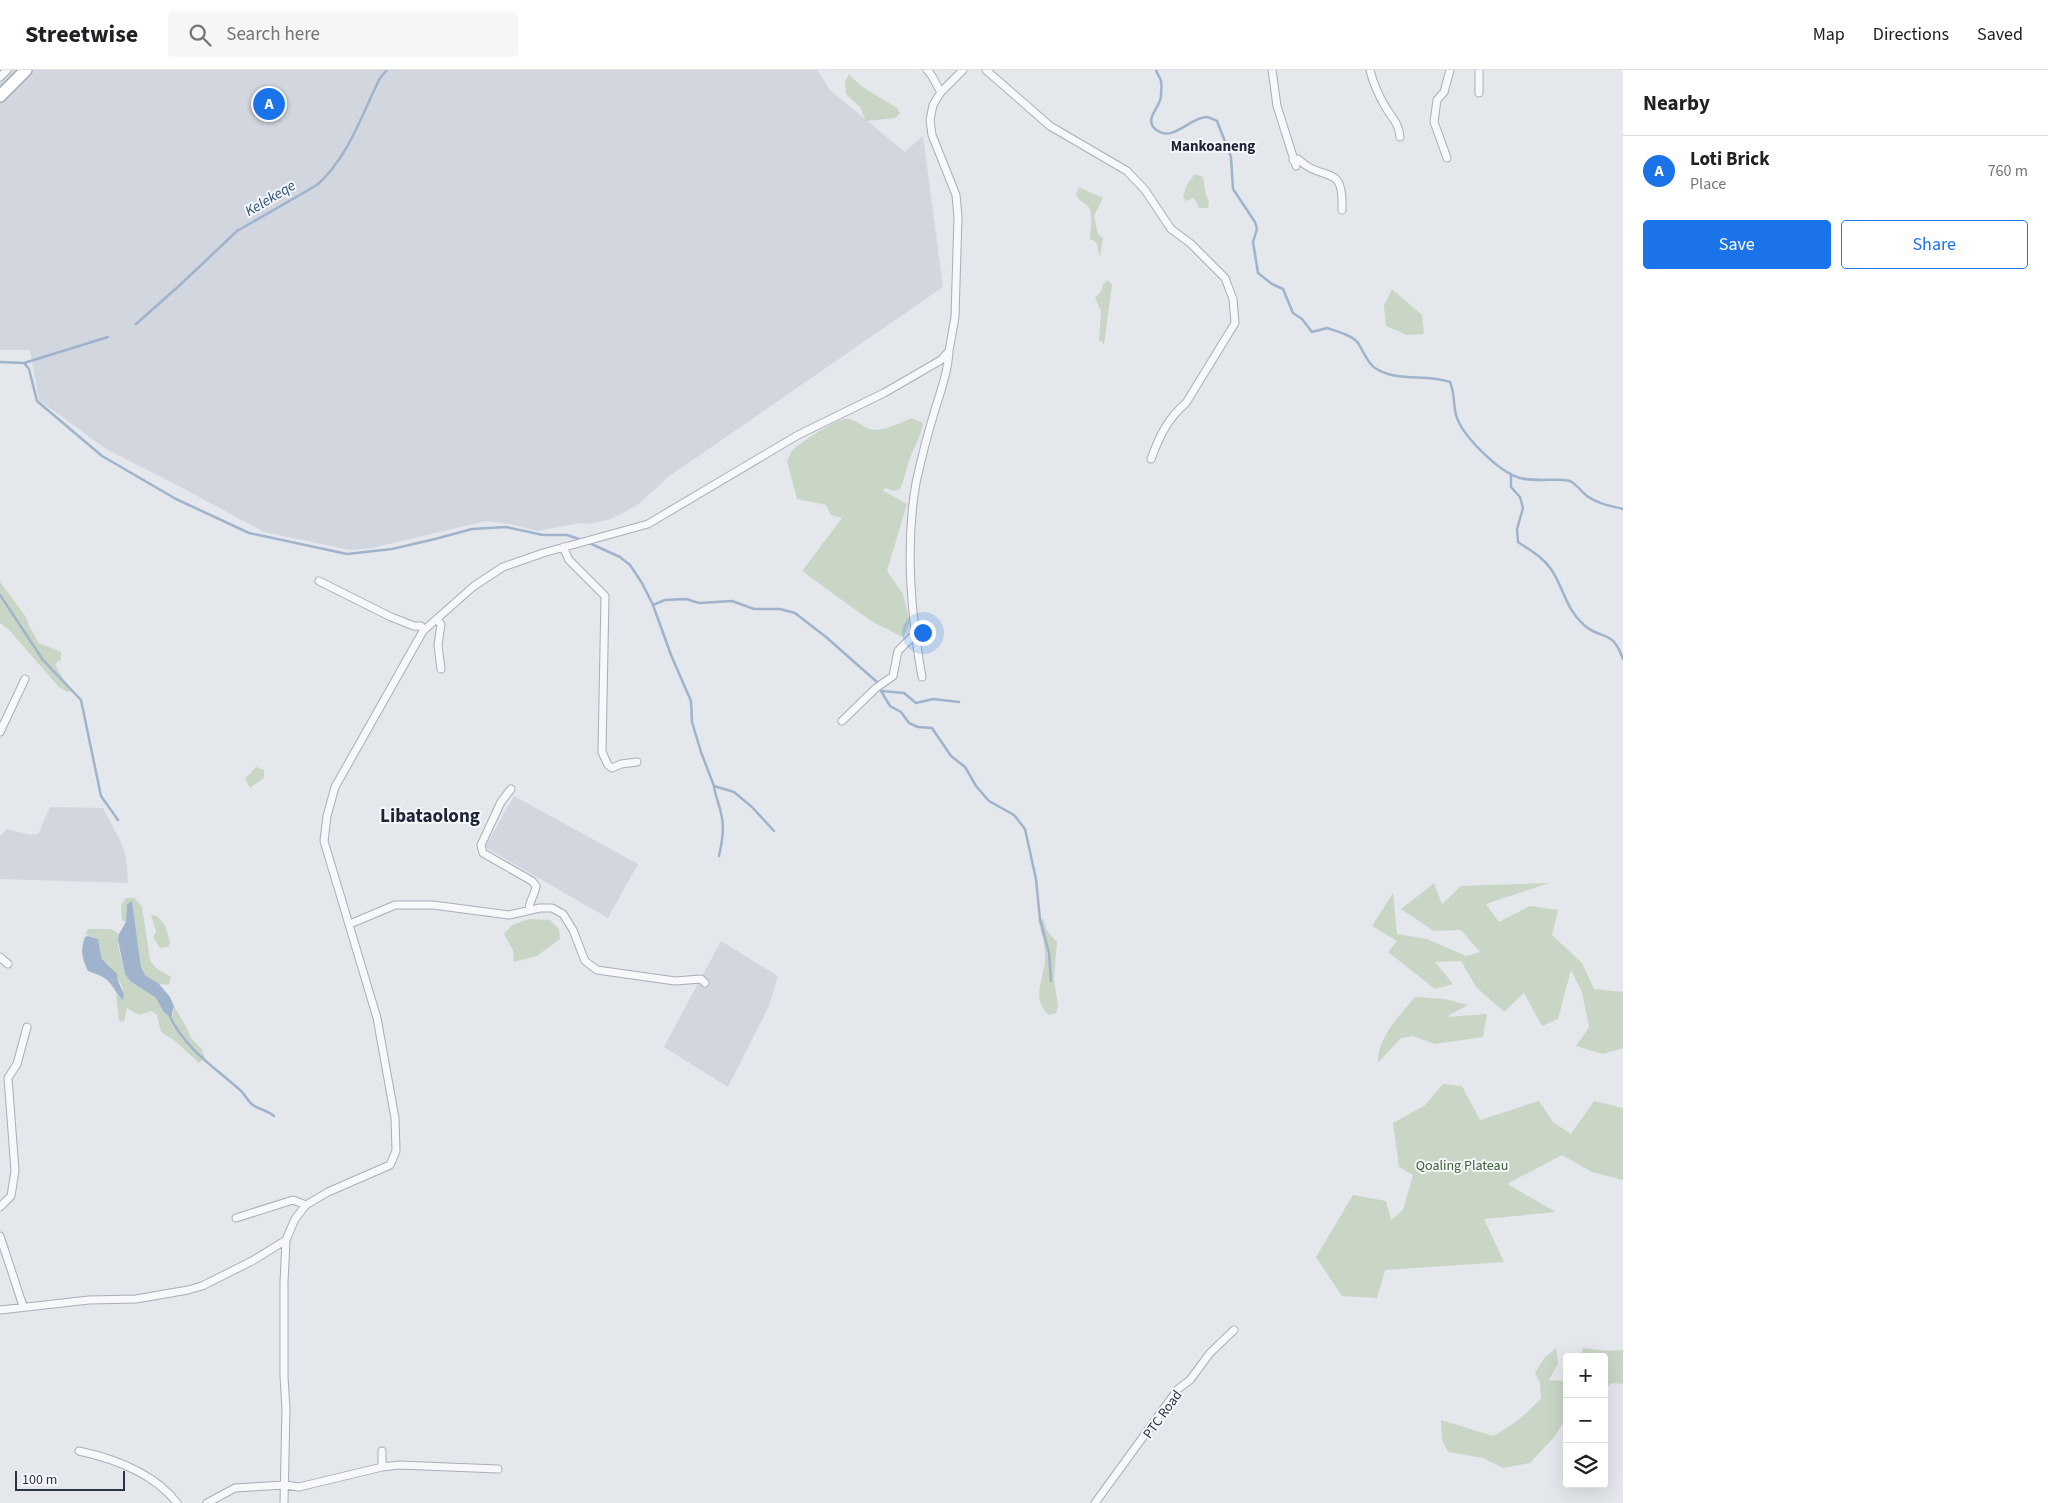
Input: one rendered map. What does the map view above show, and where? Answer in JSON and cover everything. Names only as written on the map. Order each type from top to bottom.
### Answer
[{"type":"main road","points":[[0,96],[26,70]]},
{"type":"street","points":[[0,76],[7,70]]},
{"type":"street","points":[[927,70],[932,74],[936,86],[941,92]]},
{"type":"street","points":[[922,677],[914,635],[910,574],[916,484],[948,364],[955,317],[958,217],[956,196],[932,136],[930,120],[933,105],[941,92],[963,70]]},
{"type":"street","points":[[986,70],[1050,126],[1127,171],[1145,190],[1171,229],[1190,243],[1225,278],[1233,299],[1235,323],[1186,403],[1175,412],[1167,423],[1151,459]]},
{"type":"street","points":[[1272,70],[1277,106],[1295,163],[1298,159],[1314,171],[1332,175],[1339,181],[1343,192],[1342,210]]},
{"type":"street","points":[[1370,70],[1382,101],[1398,123],[1400,137]]},
{"type":"street","points":[[1447,158],[1434,122],[1438,100],[1444,92],[1450,70]]},
{"type":"street","points":[[1479,70],[1479,93]]},
{"type":"street","points":[[284,1503],[284,1283],[286,1240],[295,1219],[306,1206],[328,1192],[390,1165],[396,1150],[395,1118],[377,1018],[324,841],[327,816],[335,787],[422,631],[474,586],[503,567],[562,547],[648,524],[798,436],[884,393],[941,360],[949,351]]},
{"type":"street","points":[[562,547],[569,560],[605,596],[602,752],[608,765],[612,768],[621,764],[637,762]]},
{"type":"street","points":[[319,581],[391,617],[414,626],[421,626],[422,631]]},
{"type":"street","points":[[437,620],[441,624],[438,645],[441,669]]},
{"type":"street","points":[[842,721],[876,688],[893,676],[898,651],[914,635]]},
{"type":"street","points":[[0,732],[25,679]]},
{"type":"street","points":[[511,789],[501,802],[481,845],[483,853],[532,881],[536,886],[529,910]]},
{"type":"street","points":[[350,924],[395,905],[433,905],[509,914],[552,908],[563,914],[573,930],[585,961],[597,970],[675,980],[701,980],[705,983]]},
{"type":"street","points":[[0,957],[8,964]]},
{"type":"street","points":[[0,1207],[11,1196],[15,1171],[8,1078],[17,1064],[28,1027]]},
{"type":"street","points":[[236,1218],[293,1200],[306,1206]]},
{"type":"street","points":[[0,1236],[23,1306]]},
{"type":"street","points":[[0,1310],[89,1300],[136,1299],[188,1290],[202,1286],[252,1261],[286,1240]]},
{"type":"street","name":"PTC Road","points":[[1095,1503],[1178,1389],[1190,1380],[1210,1353],[1234,1330]]},
{"type":"street","points":[[79,1451],[102,1456],[139,1472],[162,1485],[177,1503]]},
{"type":"street","points":[[382,1451],[382,1467]]},
{"type":"street","points":[[207,1503],[236,1488],[285,1485],[299,1487],[382,1467],[399,1465],[498,1469]]},
{"type":"shaded area","points":[[0,70],[817,70],[830,90],[905,152],[923,136],[943,287],[668,477],[639,504],[611,519],[590,524],[580,523],[538,531],[486,521],[372,548],[350,550],[264,532],[106,449],[39,400],[30,350],[0,350]]},
{"type":"shaded area","points":[[514,796],[638,864],[608,918],[485,847]]},
{"type":"shaded area","points":[[50,807],[103,808],[122,844],[126,857],[128,883],[0,879],[0,836],[7,829],[31,835],[38,834]]},
{"type":"shaded area","points":[[721,941],[778,976],[769,1006],[728,1087],[664,1047]]},
{"type":"green space","points":[[849,74],[861,86],[897,108],[900,113],[895,118],[866,121],[860,107],[846,94],[845,82]]},
{"type":"green space","points":[[1195,174],[1203,177],[1209,202],[1208,208],[1199,208],[1194,198],[1186,201],[1183,198],[1186,186]]},
{"type":"green space","points":[[1079,187],[1103,198],[1094,216],[1098,234],[1103,238],[1100,257],[1096,242],[1090,239],[1090,209],[1076,195]]},
{"type":"green space","points":[[1108,280],[1112,285],[1104,344],[1099,340],[1101,311],[1095,298],[1101,291],[1103,284]]},
{"type":"green space","points":[[1392,289],[1422,315],[1424,334],[1407,335],[1386,326],[1384,305]]},
{"type":"green space","points":[[912,418],[923,423],[902,485],[900,489],[893,491],[886,488],[882,490],[907,504],[887,571],[903,594],[910,623],[903,637],[871,621],[802,571],[842,518],[831,515],[826,505],[797,499],[787,461],[792,451],[802,443],[826,427],[841,420],[852,420],[867,428],[878,430]]},
{"type":"green space","points":[[0,582],[26,617],[39,643],[61,652],[61,660],[55,664],[72,691],[67,692],[59,687],[9,630],[0,623]]},
{"type":"green space","points":[[256,767],[264,770],[264,778],[250,788],[245,779]]},
{"type":"green space","points":[[1434,883],[1442,904],[1461,886],[1549,883],[1486,904],[1499,922],[1530,906],[1558,910],[1552,935],[1582,963],[1594,989],[1623,992],[1623,1048],[1603,1054],[1576,1046],[1589,1027],[1582,992],[1571,970],[1558,1019],[1542,1026],[1524,993],[1504,1012],[1476,987],[1461,961],[1435,962],[1453,984],[1435,989],[1388,952],[1397,941],[1372,926],[1393,893],[1397,934],[1427,939],[1466,956],[1480,952],[1461,930],[1434,931],[1401,909]]},
{"type":"green space","points":[[126,898],[135,898],[142,907],[150,960],[156,968],[171,977],[169,985],[159,984],[151,979],[145,975],[141,967],[132,901],[127,904],[126,922],[122,920],[121,905]]},
{"type":"green space","points":[[151,915],[157,916],[165,925],[170,942],[168,947],[160,948],[153,937],[156,932]]},
{"type":"green space","points":[[529,919],[550,920],[559,929],[560,939],[537,956],[514,962],[513,950],[504,934],[512,925]]},
{"type":"green space","points":[[1043,919],[1047,931],[1057,942],[1054,980],[1058,1006],[1056,1013],[1049,1015],[1040,1002],[1039,994],[1045,955],[1044,942],[1038,920]]},
{"type":"green space","points":[[88,929],[111,929],[119,934],[118,945],[125,974],[130,981],[156,998],[163,1011],[173,1015],[174,1006],[191,1038],[202,1049],[205,1058],[199,1063],[174,1040],[161,1032],[157,1015],[152,1011],[139,1015],[127,1008],[124,1022],[119,1021],[116,994],[123,999],[123,988],[111,967],[102,959],[98,939],[85,934]]},
{"type":"green space","points":[[1415,997],[1445,999],[1468,1005],[1446,1017],[1487,1014],[1483,1037],[1435,1044],[1413,1036],[1401,1038],[1378,1063],[1381,1045],[1390,1027]]},
{"type":"green space","name":"Qoaling Plateau","points":[[1443,1084],[1462,1086],[1480,1120],[1539,1101],[1553,1122],[1571,1134],[1594,1101],[1623,1108],[1623,1180],[1592,1172],[1562,1155],[1507,1184],[1556,1212],[1484,1219],[1504,1262],[1385,1270],[1377,1298],[1342,1296],[1316,1257],[1353,1195],[1386,1201],[1391,1220],[1403,1210],[1413,1175],[1399,1167],[1393,1123],[1424,1106]]},
{"type":"green space","points":[[1556,1348],[1558,1364],[1549,1380],[1563,1381],[1563,1423],[1555,1436],[1530,1463],[1503,1468],[1483,1458],[1448,1452],[1442,1440],[1441,1420],[1493,1436],[1507,1428],[1541,1398],[1540,1383],[1535,1373],[1544,1358]]},
{"type":"green space","points":[[1583,1348],[1608,1351],[1623,1350],[1623,1384],[1613,1383],[1608,1385],[1608,1353],[1582,1353]]},
{"type":"water","points":[[132,901],[141,967],[145,975],[159,984],[170,997],[174,1006],[171,1018],[163,1011],[156,998],[130,981],[125,974],[118,940],[119,934],[126,922],[127,904]]},
{"type":"water","points":[[85,937],[98,939],[102,959],[117,974],[124,994],[123,1000],[108,981],[88,971],[82,950]]},
{"type":"waterway","name":"Kelekeqe","points":[[136,324],[237,231],[317,185],[328,174],[346,149],[380,78],[387,70]]},
{"type":"waterway","name":"Kelekeqe","points":[[1156,70],[1161,81],[1161,96],[1151,118],[1153,127],[1158,131],[1170,133],[1200,118],[1207,117],[1217,121],[1231,157],[1233,189],[1255,222],[1257,229],[1253,242],[1258,273],[1272,284],[1283,289],[1293,313],[1302,319],[1312,332],[1327,328],[1352,338],[1358,343],[1372,366],[1384,373],[1403,377],[1441,379],[1450,382],[1453,390],[1456,415],[1460,423],[1473,443],[1502,469],[1525,479],[1570,481],[1591,499],[1623,509]]},
{"type":"waterway","name":"Kelekeqe","points":[[0,362],[24,363],[108,337]]},
{"type":"waterway","points":[[24,363],[29,369],[37,401],[102,456],[176,499],[249,533],[347,554],[392,549],[472,529],[506,527],[543,535],[567,535],[582,540]]},
{"type":"waterway","name":"Kelekeqe","points":[[1511,474],[1511,487],[1520,497],[1523,508],[1517,529],[1518,542],[1548,565],[1573,612],[1590,630],[1611,639],[1619,649],[1623,659]]},
{"type":"waterway","points":[[587,542],[620,557],[630,565],[642,583],[653,605],[671,655],[691,701],[692,722],[714,786],[734,792],[752,807],[774,831]]},
{"type":"waterway","points":[[0,595],[43,660],[81,700],[101,796],[118,820]]},
{"type":"waterway","points":[[653,605],[665,600],[686,599],[699,603],[732,601],[754,609],[780,609],[795,613],[826,637],[877,682]]},
{"type":"waterway","points":[[881,691],[890,706],[901,712],[909,723],[918,727],[932,728],[951,756],[965,767],[976,786],[989,801],[1014,815],[1025,829],[1036,879],[1040,919],[1049,953],[1051,981]]},
{"type":"waterway","points":[[881,691],[904,693],[916,703],[933,699],[959,702]]},
{"type":"waterway","points":[[714,786],[723,824],[719,856]]},
{"type":"waterway","points":[[170,1017],[184,1039],[201,1057],[242,1092],[251,1104],[274,1116]]},
{"type":"place","name":"Loti Brick","points":[[269,104]]},
{"type":"district","name":"Mankoaneng","points":[[1213,146]]},
{"type":"district","name":"Libataolong","points":[[430,815]]}]
